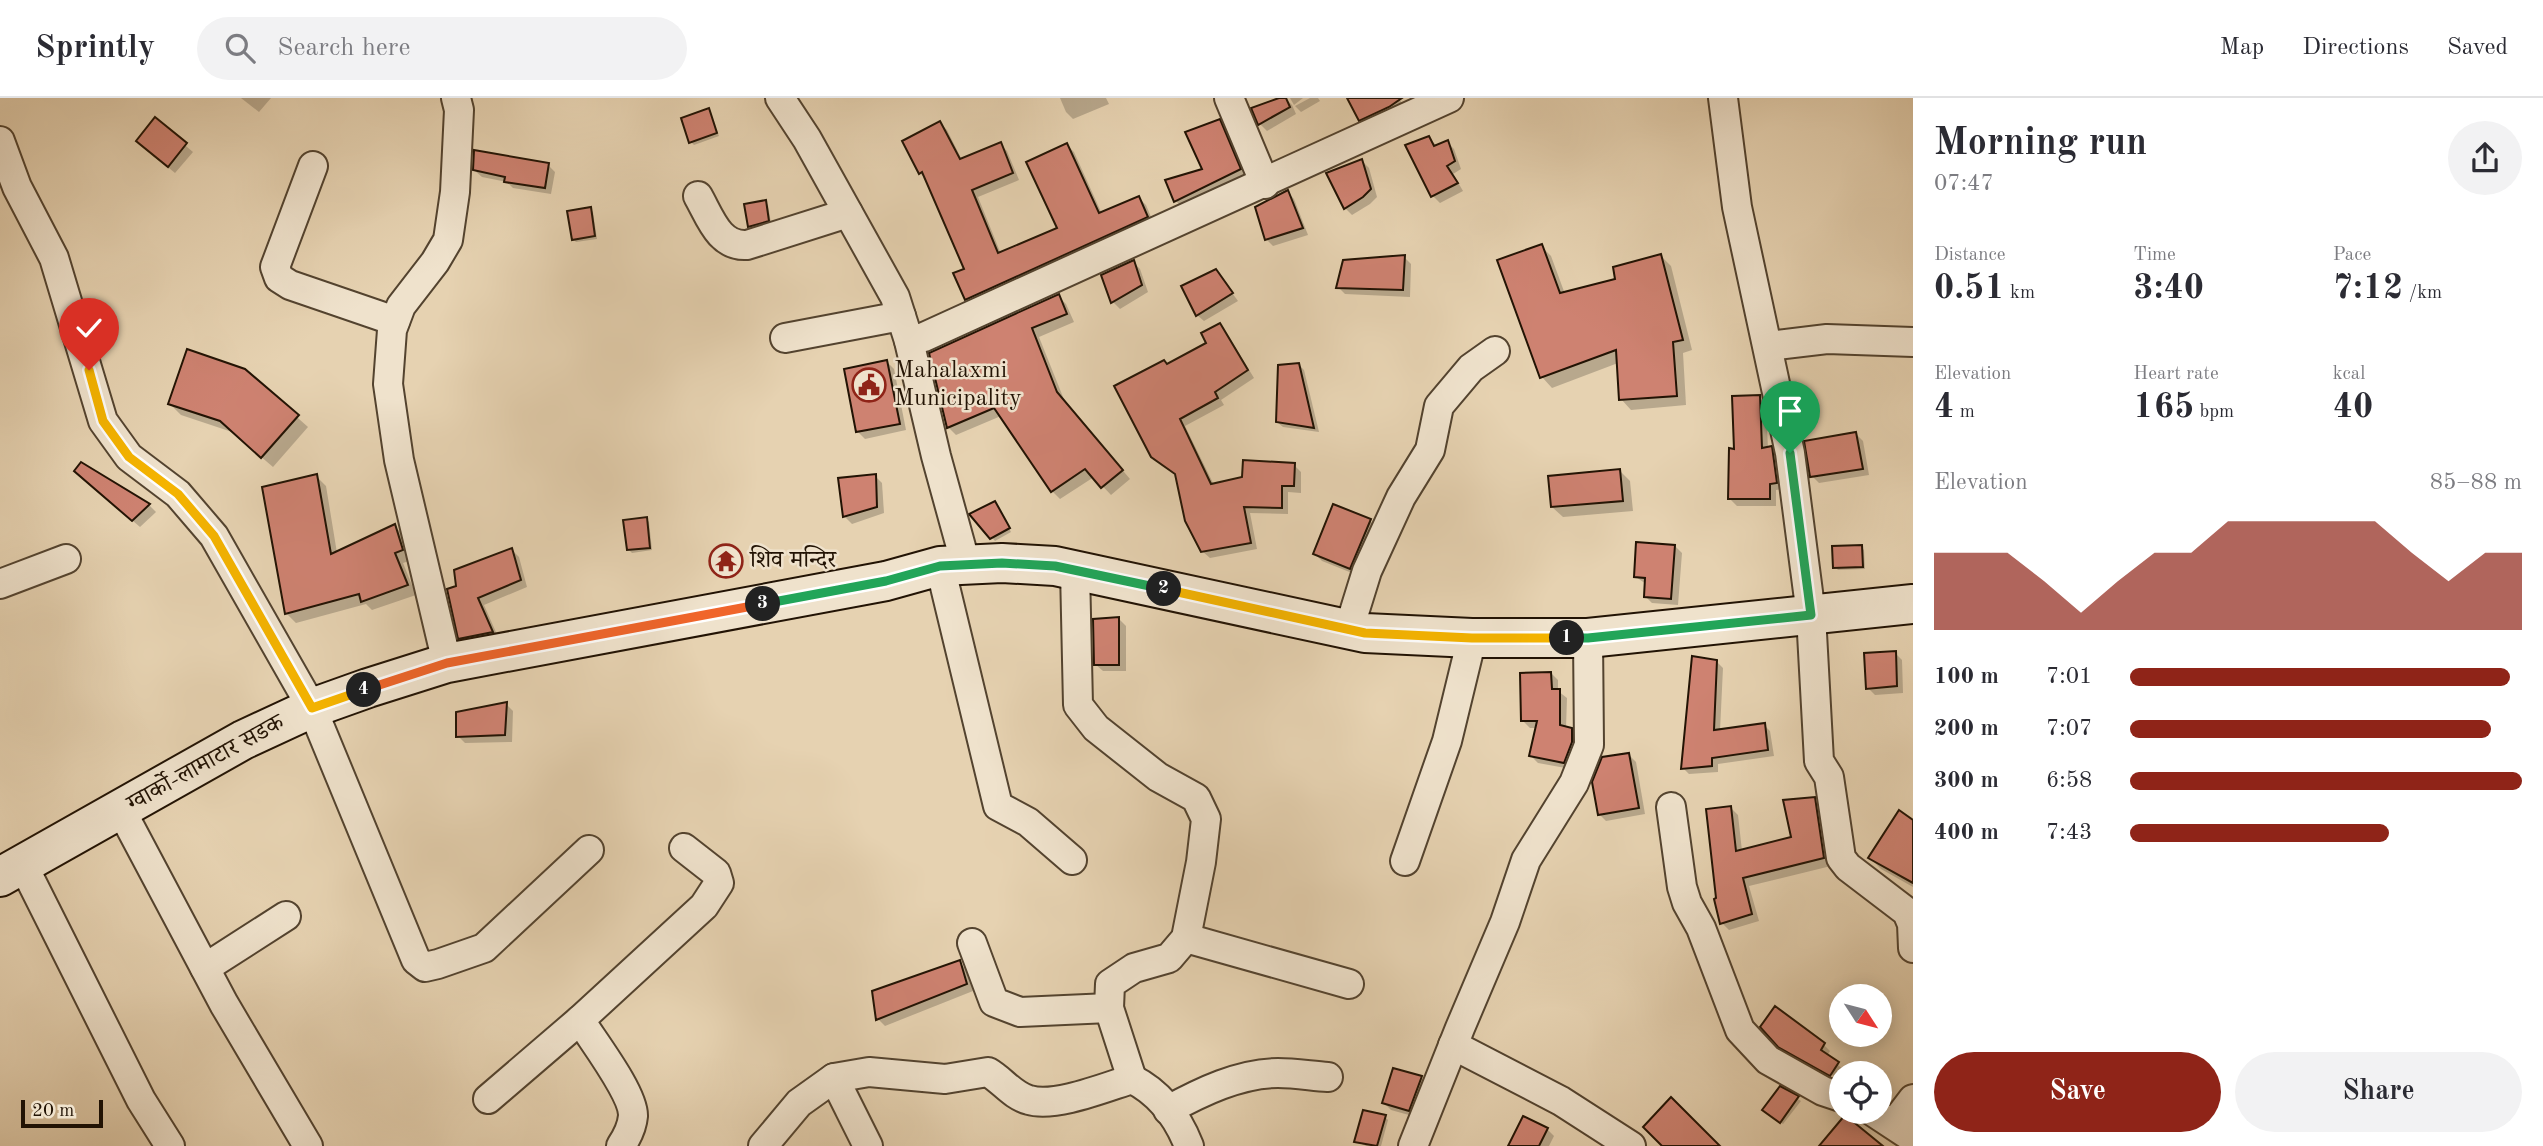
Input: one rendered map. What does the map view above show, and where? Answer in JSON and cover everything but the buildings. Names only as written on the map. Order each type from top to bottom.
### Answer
[{"type":"main road","name":"ग्वार्को-लामाटार सडक","points":[[12,871],[243,740],[312,708],[447,663],[886,581],[953,565],[1002,563],[1055,566],[1365,633],[1472,638],[1588,638],[1913,604]]},
{"type":"street","points":[[447,663],[399,460],[388,384],[392,330],[401,306],[435,262],[448,240],[455,192],[458,110],[456,98]]},
{"type":"street","points":[[780,98],[807,139],[895,297],[905,328],[936,456],[953,565],[998,806],[1042,832],[1072,860]]},
{"type":"street","points":[[1229,98],[1265,184]]},
{"type":"street","points":[[785,338],[905,328],[924,337],[1449,98]]},
{"type":"street","points":[[1723,98],[1737,207],[1790,453],[1811,615],[1819,761],[1829,777],[1841,858],[1848,867],[1907,912],[1912,924],[1913,948]]},
{"type":"street","points":[[0,141],[17,187],[54,258],[103,421],[129,457],[178,494],[214,536],[312,708],[416,960],[425,967],[484,948],[589,850]]},
{"type":"street","points":[[313,166],[275,267],[279,278],[290,285],[395,321]]},
{"type":"street","points":[[698,196],[724,240],[737,246],[848,213]]},
{"type":"street","points":[[1768,346],[1827,338],[1913,342]]},
{"type":"street","points":[[1349,629],[1367,571],[1401,497],[1430,450],[1439,406],[1471,368],[1495,351]]},
{"type":"street","points":[[0,584],[66,559]]},
{"type":"street","points":[[1075,570],[1078,705],[1096,728],[1158,777],[1196,798],[1206,819],[1201,862],[1186,938],[1169,958],[1134,968],[1110,984],[1109,1008],[1132,1079]]},
{"type":"street","points":[[1405,861],[1447,741],[1472,638]]},
{"type":"street","points":[[1413,1146],[1505,922],[1526,860],[1574,783],[1590,745],[1588,638]]},
{"type":"street","points":[[1671,807],[1682,887],[1687,903],[1701,928],[1740,1030],[1768,1060],[1829,1093]]},
{"type":"street","points":[[121,810],[205,968],[308,1146]]},
{"type":"street","points":[[488,1099],[580,1020],[704,906],[719,883],[716,873],[684,848]]},
{"type":"street","points":[[12,871],[141,1100],[170,1146]]},
{"type":"street","points":[[205,968],[286,916]]},
{"type":"street","points":[[1186,938],[1349,984]]},
{"type":"street","points":[[972,943],[994,1002],[1020,1012],[1109,1008]]},
{"type":"street","points":[[580,1020],[627,1092],[633,1114],[629,1133],[621,1146]]},
{"type":"street","points":[[1453,1045],[1561,1101],[1631,1146]]},
{"type":"street","points":[[763,1146],[799,1103],[834,1077],[869,1072],[945,1079],[988,1072],[1030,1101],[1055,1101],[1132,1079],[1147,1086],[1179,1121],[1189,1146]]},
{"type":"street","points":[[1168,1110],[1199,1094],[1258,1075],[1278,1073],[1328,1077]]},
{"type":"street","points":[[834,1077],[868,1146]]},
{"type":"street","points":[[1893,1124],[1913,1099]]},
{"type":"place","name":"Mahalaxmi Municipality","points":[[869,385]]},
{"type":"place","name":"शिव मन्दिर","points":[[726,561]]},
{"type":"route","points":[[89,370],[103,421],[129,457],[178,494],[214,536],[312,708],[447,663],[886,581],[940,566],[1002,563],[1055,566],[1365,633],[1472,638],[1588,638],[1811,615],[1790,453]]}]
